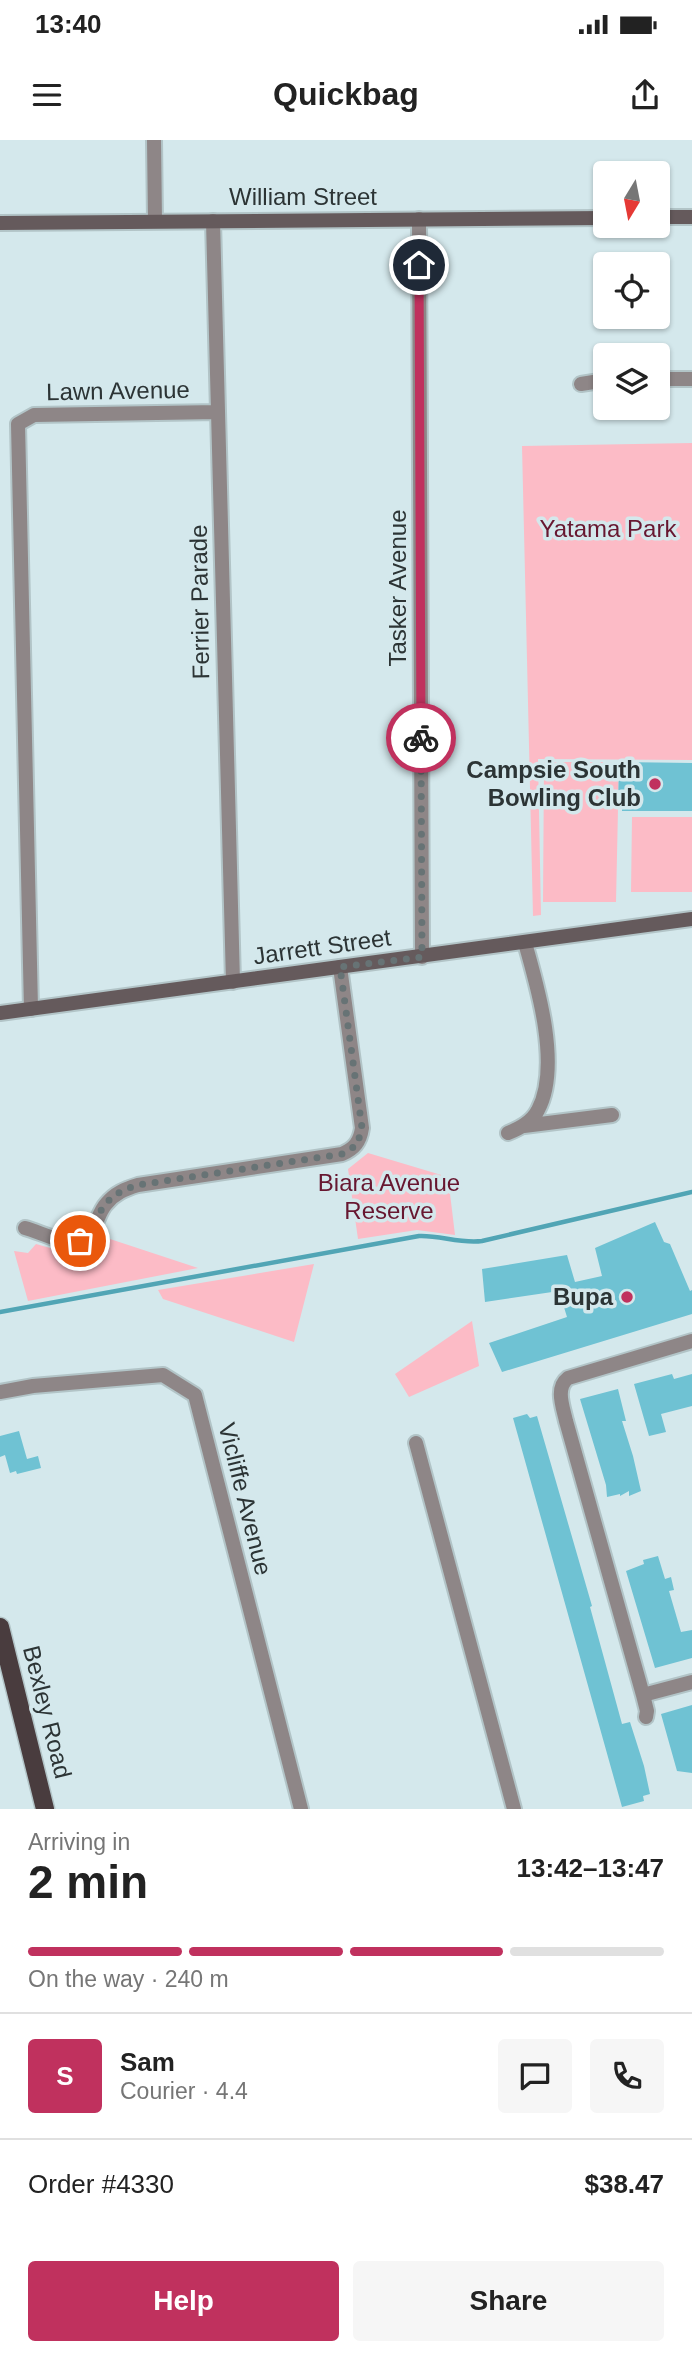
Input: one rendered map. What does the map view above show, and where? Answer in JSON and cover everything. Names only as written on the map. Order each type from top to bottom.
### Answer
[{"type":"main road","name":"Bexley Road","points":[[0,1627],[5,1669],[45,1809]]},
{"type":"street","points":[[155,140],[155,221]]},
{"type":"street","points":[[670,218],[692,217]]},
{"type":"street","name":"William Street","points":[[0,223],[593,218]]},
{"type":"street","name":"Tasker Avenue","points":[[419,219],[422,957]]},
{"type":"street","name":"Ferrier Parade","points":[[213,221],[233,982]]},
{"type":"street","points":[[670,379],[692,379]]},
{"type":"street","points":[[581,384],[593,382]]},
{"type":"street","name":"Lawn Avenue","points":[[31,1009],[18,425],[34,415],[218,412]]},
{"type":"street","name":"Jarrett Street","points":[[0,1013],[692,919]]},
{"type":"street","points":[[524,1126],[537,1112],[544,1093],[548,1054],[538,986],[525,943]]},
{"type":"street","points":[[25,1228],[80,1241],[89,1236],[104,1205],[119,1191],[138,1185],[350,1151],[357,1145],[362,1128],[340,967]]},
{"type":"street","points":[[508,1133],[524,1126],[612,1115]]},
{"type":"street","points":[[646,1717],[643,1695],[566,1421],[560,1388],[568,1378],[692,1341]]},
{"type":"street","name":"Vicliffe Avenue","points":[[0,1392],[163,1375],[195,1395],[301,1809]]},
{"type":"street","points":[[416,1443],[514,1809]]},
{"type":"street","points":[[643,1695],[692,1682]]},
{"type":"green space","name":"Yatama Park","points":[[692,443],[692,760],[538,759],[541,915],[533,916],[522,446]]},
{"type":"green space","points":[[544,762],[619,762],[616,902],[543,902]]},
{"type":"green space","points":[[632,817],[692,817],[692,892],[631,892]]},
{"type":"green space","name":"Biara Avenue Reserve","points":[[368,1153],[448,1177],[455,1235],[417,1230],[358,1239],[348,1169]]},
{"type":"green space","points":[[107,1238],[198,1268],[28,1301],[14,1251],[28,1253],[36,1244],[73,1253],[88,1249]]},
{"type":"green space","points":[[314,1264],[294,1342],[163,1299],[158,1290]]},
{"type":"green space","points":[[472,1321],[479,1366],[409,1397],[395,1374]]},
{"type":"building","name":"Campsie South Bowling Club","points":[[619,762],[692,763],[692,811],[622,811],[622,806],[618,807]]},
{"type":"building","name":"Bupa","points":[[655,1222],[664,1242],[670,1244],[690,1291],[692,1290],[692,1314],[502,1372],[489,1343],[567,1317],[559,1291],[485,1302],[482,1269],[567,1255],[575,1282],[602,1276],[595,1248]]},
{"type":"building","points":[[672,1374],[674,1379],[692,1374],[692,1406],[661,1414],[666,1432],[649,1436],[634,1384]]},
{"type":"building","points":[[618,1389],[626,1421],[622,1421],[641,1491],[629,1496],[629,1491],[620,1496],[607,1497],[606,1485],[580,1399]]},
{"type":"building","points":[[527,1414],[530,1418],[537,1416],[592,1606],[590,1607],[622,1724],[630,1722],[644,1766],[650,1794],[643,1796],[644,1801],[622,1807],[513,1418]]},
{"type":"building","points":[[19,1431],[27,1459],[38,1456],[41,1468],[17,1474],[16,1471],[10,1473],[5,1455],[0,1457],[0,1436]]},
{"type":"building","points":[[658,1556],[665,1579],[671,1577],[674,1590],[669,1591],[681,1632],[692,1630],[692,1658],[655,1668],[626,1571],[644,1564],[643,1560]]},
{"type":"building","points":[[692,1705],[692,1773],[677,1771],[661,1714]]},
{"type":"waterway","points":[[0,1312],[419,1236],[482,1241],[692,1192]]},
{"type":"way so far","points":[[80,1241],[89,1236],[104,1205],[119,1191],[138,1185],[342,1154],[357,1145],[362,1128],[340,967],[422,957],[421,738]]},
{"type":"place","name":"Campsie South Bowling Club","points":[[655,784]]},
{"type":"place","name":"Bupa","points":[[627,1297]]},
{"type":"route","points":[[419,265],[421,738]]}]
